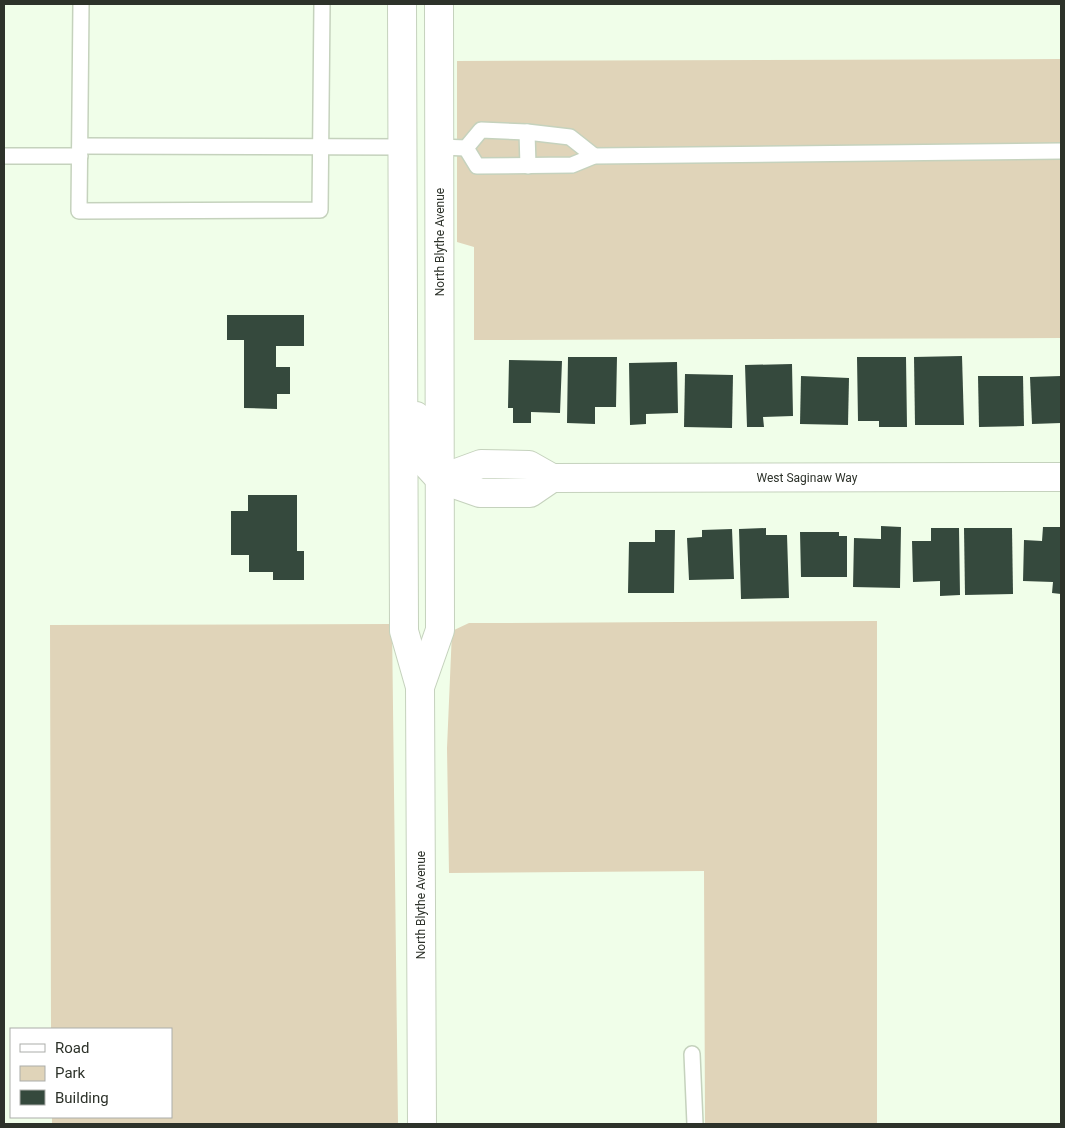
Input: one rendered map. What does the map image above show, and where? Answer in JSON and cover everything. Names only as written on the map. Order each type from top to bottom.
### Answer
[{"type":"street","name":"North Blythe Avenue","points":[[402,4],[404,630],[420,686],[422,1124]]},
{"type":"street","name":"North Blythe Avenue","points":[[420,686],[440,630],[440,479],[453,147],[439,4]]},
{"type":"street","name":"North Blythe Avenue","points":[[403,249],[416,271],[416,453],[440,479]]},
{"type":"street","name":"West Saginaw Way","points":[[440,479],[481,464],[529,465],[552,478],[1061,477]]},
{"type":"lane","points":[[81,4],[79,211],[320,210],[322,4]]},
{"type":"lane","points":[[594,156],[570,137],[527,132],[481,130],[453,147],[477,166],[572,165],[594,156],[1061,151]]},
{"type":"lane","points":[[527,132],[528,166]]},
{"type":"lane","points":[[4,156],[80,151],[321,146],[403,147]]},
{"type":"lane","points":[[692,1054],[695,1124]]},
{"type":"green space","points":[[1061,59],[1061,338],[474,340],[474,247],[457,242],[457,61]]},
{"type":"green space","points":[[877,621],[877,1124],[705,1124],[704,871],[449,873],[447,748],[452,631],[469,623]]},
{"type":"green space","points":[[392,624],[398,1124],[52,1124],[52,1118],[172,1118],[172,1028],[51,1028],[50,625]]},
{"type":"building","points":[[227,315],[304,315],[304,346],[276,346],[276,367],[290,367],[290,394],[277,394],[277,409],[244,408],[244,340],[227,340]]},
{"type":"building","points":[[962,356],[964,425],[915,425],[914,357]]},
{"type":"building","points":[[568,357],[617,357],[616,407],[595,407],[595,424],[567,423]]},
{"type":"building","points":[[857,357],[906,357],[907,427],[879,427],[879,421],[858,421]]},
{"type":"building","points":[[509,360],[562,361],[560,413],[531,412],[531,423],[513,423],[513,408],[508,408]]},
{"type":"building","points":[[677,362],[678,413],[646,414],[646,424],[630,425],[629,363]]},
{"type":"building","points":[[792,364],[793,416],[763,417],[764,427],[747,427],[745,365]]},
{"type":"building","points":[[685,374],[733,375],[732,428],[684,427]]},
{"type":"building","points":[[801,376],[849,378],[848,425],[800,424]]},
{"type":"building","points":[[978,376],[1023,376],[1024,426],[979,427]]},
{"type":"building","points":[[1061,376],[1061,423],[1032,424],[1030,377]]},
{"type":"building","points":[[248,495],[297,495],[297,551],[304,551],[304,580],[273,580],[273,572],[249,572],[249,555],[231,555],[231,511],[248,511]]},
{"type":"building","points":[[881,526],[901,527],[900,588],[853,587],[854,538],[881,539]]},
{"type":"building","points":[[1043,527],[1061,527],[1061,594],[1052,593],[1053,582],[1023,581],[1024,540],[1042,541]]},
{"type":"building","points":[[766,528],[766,535],[787,535],[789,598],[741,599],[739,529]]},
{"type":"building","points":[[931,528],[959,528],[960,595],[940,596],[940,581],[913,582],[912,541],[931,541]]},
{"type":"building","points":[[964,528],[1012,528],[1013,594],[965,595]]},
{"type":"building","points":[[732,529],[734,579],[689,580],[687,538],[702,537],[702,530]]},
{"type":"building","points":[[655,530],[675,530],[674,593],[628,593],[629,542],[655,542]]},
{"type":"building","points":[[800,532],[839,532],[839,536],[847,536],[847,577],[801,577]]}]
